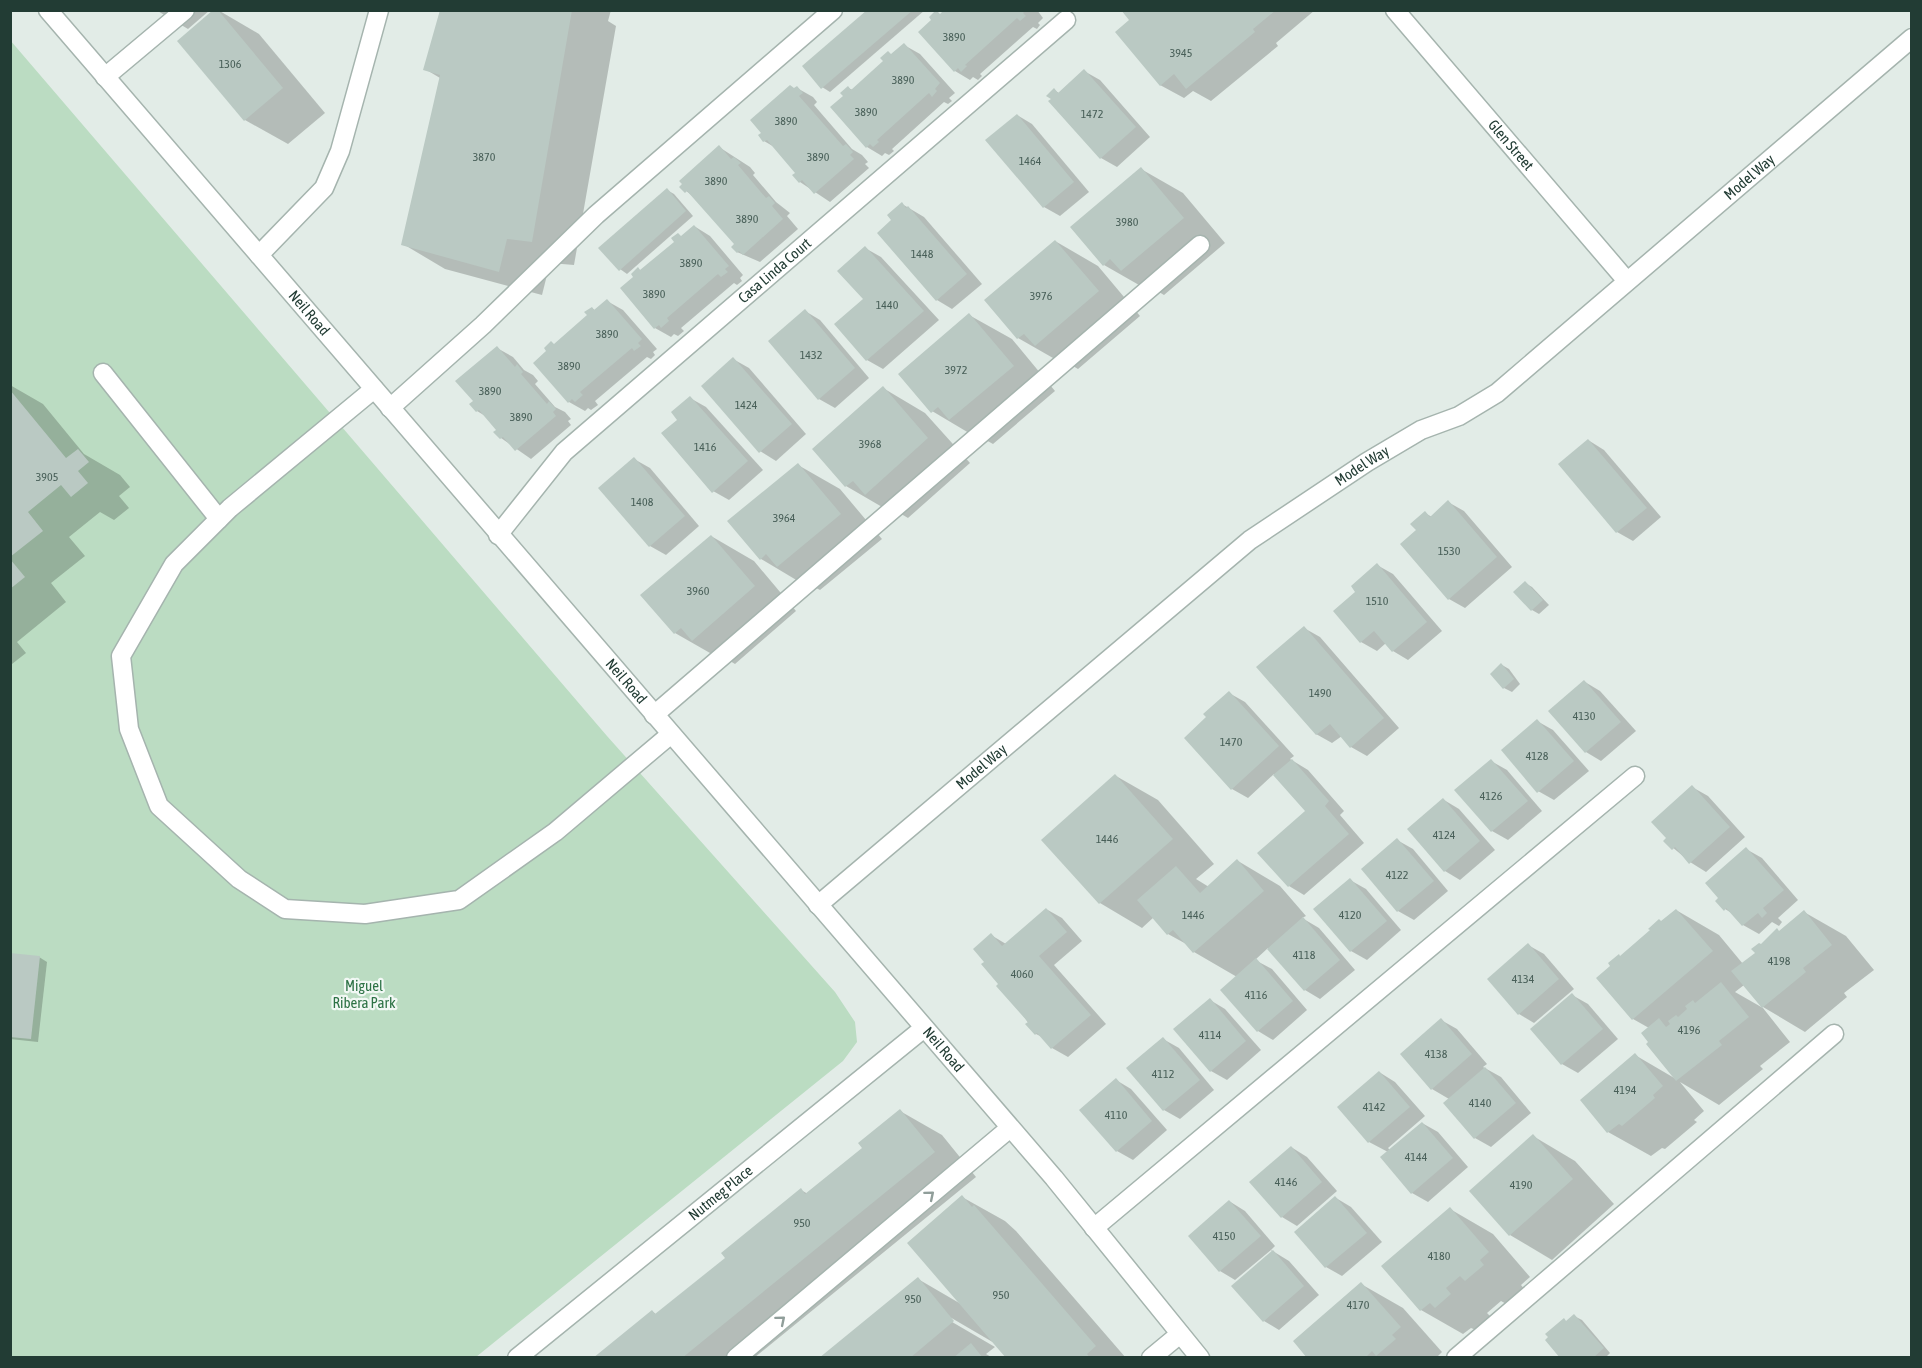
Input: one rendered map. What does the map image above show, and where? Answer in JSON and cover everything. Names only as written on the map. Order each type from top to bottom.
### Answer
[{"type":"street","name":"Neil Road","points":[[48,10],[1010,1128],[1200,1358]]},
{"type":"street","points":[[105,77],[185,10]]},
{"type":"street","points":[[259,255],[324,188],[340,151],[379,10]]},
{"type":"street","points":[[390,408],[483,326],[596,215],[833,10]]},
{"type":"street","name":"Glen Street","points":[[1395,10],[1627,281]]},
{"type":"street","name":"Casa Linda Court","points":[[498,535],[564,452],[1066,20]]},
{"type":"street","name":"Model Way","points":[[818,905],[1251,540],[1367,462],[1421,430],[1459,416],[1497,393],[1911,38]]},
{"type":"street","points":[[654,715],[1200,245]]},
{"type":"street","points":[[103,373],[219,519]]},
{"type":"street","points":[[374,389],[256,486],[174,564],[121,656],[129,729],[159,806],[239,879],[285,909],[365,914],[459,900],[555,832],[671,734]]},
{"type":"street","points":[[1094,1228],[1635,776]]},
{"type":"street","name":"Nutmeg Place","points":[[516,1358],[924,1028]]},
{"type":"street","points":[[1456,1358],[1834,1034]]},
{"type":"street","points":[[736,1358],[1010,1128]]},
{"type":"street","points":[[1150,1358],[1180,1334]]},
{"type":"green space","name":"Miguel Ribera Park","points":[[10,40],[607,736],[835,992],[855,1022],[857,1042],[843,1061],[476,1357],[11,1357]]},
{"type":"building","points":[[213,10],[218,10],[283,88],[244,121],[177,41]]},
{"type":"building","points":[[440,10],[572,10],[532,242],[507,239],[499,272],[401,245],[440,75],[423,70]]},
{"type":"building","points":[[867,10],[913,10],[821,89],[802,66]]},
{"type":"building","points":[[936,10],[940,14],[944,10],[1026,10],[1023,13],[1026,16],[1020,21],[1017,18],[965,65],[967,66],[961,72],[958,68],[954,72],[918,32],[931,20],[929,17]]},
{"type":"building","points":[[1121,10],[1276,10],[1253,29],[1255,32],[1186,89],[1174,74],[1160,86],[1115,32],[1129,20]]},
{"type":"building","points":[[904,43],[940,83],[932,97],[929,93],[877,140],[879,142],[873,147],[870,144],[866,148],[830,107],[843,96],[840,93],[848,86],[851,90],[883,61],[880,58],[888,51],[891,54]]},
{"type":"building","points":[[1084,69],[1136,127],[1100,159],[1048,101],[1051,99],[1046,96],[1054,88],[1058,93]]},
{"type":"building","points":[[790,85],[794,88],[797,86],[803,93],[799,96],[843,146],[846,144],[853,152],[850,155],[854,159],[814,194],[802,180],[799,183],[792,175],[795,173],[767,140],[763,142],[758,135],[761,133],[750,120]]},
{"type":"building","points":[[1017,114],[1074,182],[1043,208],[985,140]]},
{"type":"building","points":[[719,145],[731,159],[734,157],[741,163],[738,165],[766,198],[769,196],[775,203],[772,206],[783,219],[743,255],[731,247],[734,244],[687,191],[685,193],[679,187],[682,184],[679,181]]},
{"type":"building","points":[[1141,167],[1184,218],[1121,271],[1110,259],[1103,266],[1070,227]]},
{"type":"building","points":[[667,188],[686,211],[619,271],[598,248]]},
{"type":"building","points":[[902,202],[967,274],[936,301],[877,233],[891,220],[887,215]]},
{"type":"building","points":[[694,225],[729,266],[725,269],[728,272],[721,277],[718,274],[667,318],[669,321],[661,328],[659,325],[654,329],[620,288],[633,277],[631,274],[638,267],[640,270],[674,242],[671,238],[678,233],[681,236]]},
{"type":"building","points":[[1055,240],[1099,291],[1035,346],[1024,334],[1017,339],[984,300]]},
{"type":"building","points":[[865,246],[924,311],[866,361],[834,324],[863,299],[837,271]]},
{"type":"building","points":[[607,299],[642,339],[638,343],[641,346],[634,351],[632,348],[580,392],[583,395],[575,402],[572,399],[568,403],[533,363],[546,351],[544,348],[551,341],[554,344],[587,315],[584,312],[592,307],[594,310]]},
{"type":"building","points":[[805,309],[855,368],[818,400],[768,341]]},
{"type":"building","points":[[969,313],[1014,366],[949,420],[938,407],[931,413],[898,374]]},
{"type":"building","points":[[497,346],[515,367],[517,364],[523,372],[521,374],[547,404],[549,401],[556,409],[553,412],[556,416],[515,451],[503,437],[500,439],[493,432],[496,430],[479,410],[476,412],[469,404],[473,401],[455,381]]},
{"type":"building","points":[[733,357],[792,424],[759,453],[701,386]]},
{"type":"building","points":[[883,386],[928,438],[865,495],[853,481],[845,487],[812,449]]},
{"type":"building","points":[[10,390],[66,458],[78,449],[89,462],[78,471],[88,483],[71,497],[61,485],[28,512],[43,531],[10,557]]},
{"type":"building","points":[[690,396],[748,461],[712,493],[661,433],[677,420],[671,412]]},
{"type":"building","points":[[1588,439],[1647,508],[1616,533],[1558,464]]},
{"type":"building","points":[[634,457],[685,516],[649,547],[598,488]]},
{"type":"building","points":[[798,463],[841,514],[777,567],[766,554],[760,560],[727,521]]},
{"type":"building","points":[[1448,500],[1497,557],[1448,600],[1400,544],[1416,530],[1410,524],[1425,511],[1430,517]]},
{"type":"building","points":[[711,535],[755,586],[692,641],[681,628],[674,634],[640,595]]},
{"type":"building","points":[[10,559],[25,577],[10,589]]},
{"type":"building","points":[[1377,563],[1427,622],[1392,652],[1374,631],[1360,643],[1333,611],[1355,592],[1351,586]]},
{"type":"building","points":[[1525,581],[1543,600],[1531,611],[1513,592]]},
{"type":"building","points":[[1304,626],[1384,718],[1350,748],[1330,724],[1316,735],[1256,667]]},
{"type":"building","points":[[1501,663],[1514,679],[1503,689],[1490,674]]},
{"type":"building","points":[[1584,680],[1621,722],[1585,753],[1548,711]]},
{"type":"building","points":[[1229,691],[1279,746],[1231,790],[1184,738],[1206,717],[1203,714]]},
{"type":"building","points":[[1537,719],[1574,761],[1537,793],[1501,750]]},
{"type":"building","points":[[1292,759],[1329,801],[1325,806],[1349,834],[1288,887],[1257,853],[1305,811],[1273,775]]},
{"type":"building","points":[[1491,759],[1528,801],[1491,832],[1454,790]]},
{"type":"building","points":[[1115,774],[1173,839],[1099,904],[1041,840]]},
{"type":"building","points":[[1692,785],[1730,827],[1689,864],[1675,847],[1672,850],[1663,841],[1666,838],[1651,822]]},
{"type":"building","points":[[1443,798],[1480,841],[1444,872],[1407,829]]},
{"type":"building","points":[[1397,838],[1434,881],[1397,912],[1361,869]]},
{"type":"building","points":[[1746,847],[1784,890],[1763,908],[1767,913],[1762,918],[1758,913],[1742,926],[1726,908],[1724,911],[1715,901],[1718,898],[1705,883]]},
{"type":"building","points":[[1237,859],[1264,891],[1193,953],[1173,930],[1167,935],[1137,900],[1176,866],[1200,893]]},
{"type":"building","points":[[1350,878],[1387,921],[1350,952],[1313,909]]},
{"type":"building","points":[[1046,908],[1067,932],[1039,956],[1091,1015],[1051,1049],[1037,1033],[1035,1035],[1025,1024],[1028,1022],[996,986],[998,984],[981,964],[984,962],[973,949],[991,933],[1002,946]]},
{"type":"building","points":[[1676,909],[1713,951],[1632,1020],[1596,978],[1610,966],[1608,963],[1619,954],[1620,956],[1659,919],[1661,921]]},
{"type":"building","points":[[1804,910],[1832,945],[1803,968],[1806,972],[1762,1008],[1731,971],[1755,953],[1751,949],[1761,944],[1777,928],[1779,931]]},
{"type":"building","points":[[1303,917],[1340,960],[1304,991],[1267,949]]},
{"type":"building","points":[[1528,943],[1559,979],[1518,1015],[1487,979]]},
{"type":"building","points":[[10,953],[40,956],[31,1039],[10,1037]]},
{"type":"building","points":[[1256,958],[1293,1001],[1257,1032],[1220,990]]},
{"type":"building","points":[[1721,982],[1749,1017],[1719,1041],[1722,1045],[1676,1081],[1646,1044],[1648,1042],[1641,1033],[1659,1018],[1666,1027],[1670,1024],[1668,1021],[1676,1015],[1678,1017],[1687,1009],[1685,1006],[1693,1000],[1695,1003]]},
{"type":"building","points":[[1572,993],[1603,1029],[1561,1065],[1530,1029]]},
{"type":"building","points":[[1210,998],[1246,1041],[1210,1072],[1173,1029]]},
{"type":"building","points":[[1441,1018],[1472,1054],[1431,1090],[1400,1054]]},
{"type":"building","points":[[1163,1037],[1200,1080],[1163,1111],[1126,1068]]},
{"type":"building","points":[[1635,1053],[1663,1086],[1653,1095],[1655,1098],[1622,1126],[1619,1124],[1607,1133],[1580,1100]]},
{"type":"building","points":[[1485,1067],[1516,1103],[1474,1139],[1443,1103]]},
{"type":"building","points":[[1379,1071],[1410,1107],[1368,1143],[1337,1107]]},
{"type":"building","points":[[1116,1078],[1152,1121],[1116,1152],[1079,1110]]},
{"type":"building","points":[[900,1109],[935,1152],[682,1358],[593,1358],[652,1310],[655,1314],[725,1258],[721,1253],[801,1188],[805,1194],[862,1148],[858,1143]]},
{"type":"building","points":[[1422,1122],[1453,1158],[1411,1194],[1380,1157]]},
{"type":"building","points":[[1533,1134],[1573,1179],[1509,1236],[1469,1191]]},
{"type":"building","points":[[1291,1146],[1322,1182],[1281,1218],[1249,1182]]},
{"type":"building","points":[[962,1195],[972,1207],[974,1205],[1096,1346],[1087,1354],[1090,1358],[1006,1358],[907,1243]]},
{"type":"building","points":[[1335,1196],[1367,1233],[1325,1268],[1294,1232]]},
{"type":"building","points":[[1229,1200],[1261,1236],[1219,1272],[1188,1236]]},
{"type":"building","points":[[1450,1207],[1489,1252],[1480,1260],[1484,1265],[1465,1281],[1460,1276],[1446,1288],[1451,1294],[1435,1308],[1430,1303],[1420,1311],[1381,1266]]},
{"type":"building","points":[[1273,1250],[1304,1286],[1263,1322],[1231,1286]]},
{"type":"building","points":[[918,1277],[954,1321],[910,1358],[819,1358]]},
{"type":"building","points":[[1361,1282],[1401,1327],[1392,1335],[1396,1339],[1376,1356],[1372,1351],[1365,1358],[1307,1358],[1293,1341]]},
{"type":"building","points":[[1574,1314],[1604,1348],[1593,1358],[1560,1358],[1545,1340],[1548,1337],[1545,1334],[1564,1318],[1566,1321]]},
{"type":"building","points":[[971,1343],[983,1358],[953,1358]]}]
